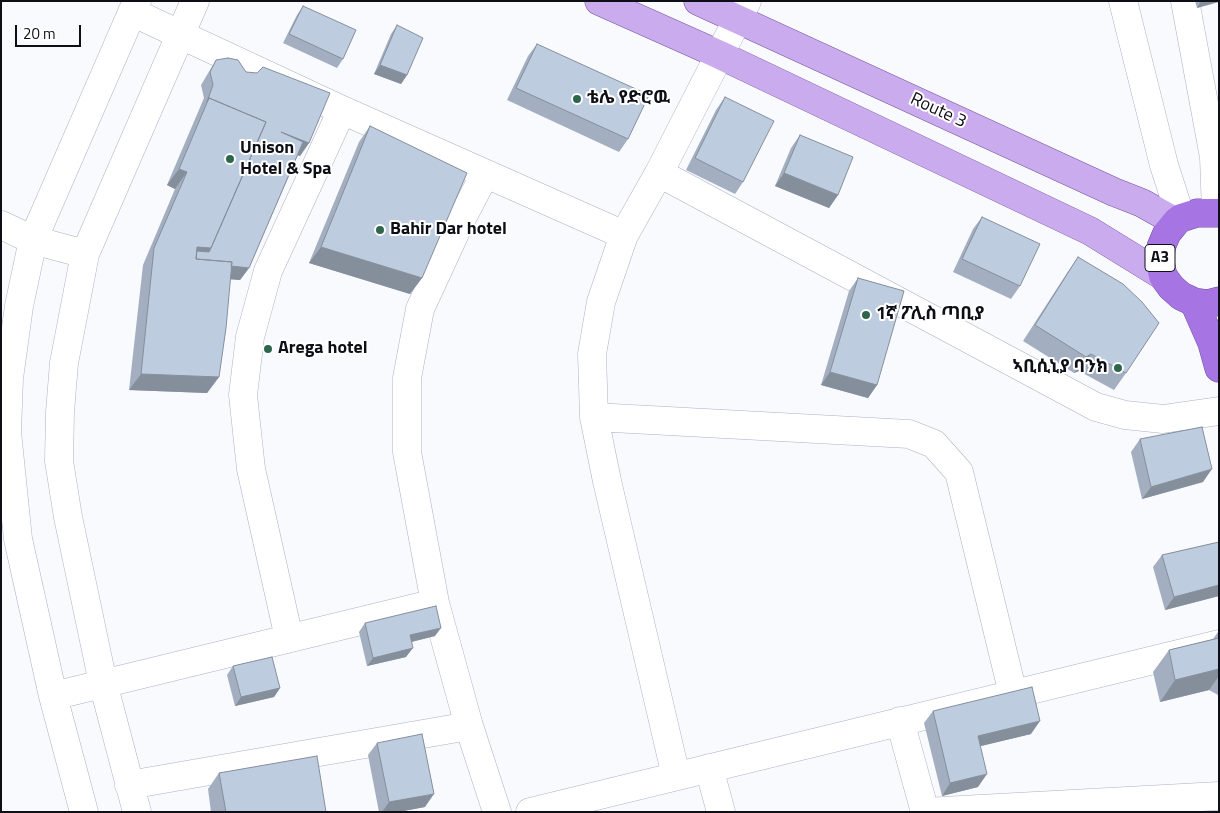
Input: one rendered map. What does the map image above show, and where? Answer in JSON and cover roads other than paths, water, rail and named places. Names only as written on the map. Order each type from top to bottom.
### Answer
[{"type":"highway","points":[[1179,220],[1198,213],[1217,213]]},
{"type":"highway","name":"A3","points":[[1179,220],[1167,233],[1161,247],[1160,262],[1163,276],[1170,287],[1181,296],[1206,302],[1212,343],[1219,368]]},
{"type":"main road","points":[[599,1],[720,55],[1090,231],[1163,276]]},
{"type":"main road","name":"Route 3","points":[[698,1],[742,10],[1114,192],[1179,220]]},
{"type":"street","points":[[137,812],[103,683],[68,517],[59,461],[60,412],[64,363],[85,254],[195,1]]},
{"type":"street","points":[[1123,1],[1179,220]]},
{"type":"street","points":[[1185,1],[1214,157],[1217,213]]},
{"type":"street","points":[[84,812],[10,541],[7,432],[9,378],[18,306],[33,240],[134,7],[180,35],[342,110],[624,235]]},
{"type":"street","points":[[676,776],[607,481],[594,417],[592,354],[601,302],[624,235],[659,173],[742,10]]},
{"type":"street","points":[[289,638],[251,469],[243,395],[250,337],[268,271],[342,110]]},
{"type":"street","points":[[659,173],[1096,407],[1125,416],[1163,419],[1219,411]]},
{"type":"street","points":[[485,174],[462,218],[420,309],[407,378],[407,452],[435,603],[469,726],[497,812]]},
{"type":"street","points":[[1,225],[33,240],[85,254]]},
{"type":"street","points":[[594,417],[909,434],[934,444],[959,472],[1012,694]]},
{"type":"street","points":[[53,696],[435,603]]},
{"type":"street","points":[[530,812],[1219,644]]},
{"type":"street","points":[[900,722],[925,812],[1219,796]]},
{"type":"street","points":[[129,785],[469,726]]},
{"type":"street","points":[[709,768],[721,812]]},
{"type":"place","name":"ቴሌ የድሮዉ","points":[[577,99]]},
{"type":"place","name":"Unison Hotel & Spa","points":[[230,159]]},
{"type":"place","name":"Bahir Dar hotel","points":[[380,230]]},
{"type":"place","name":"1ኛ ፖሊስ ጣቢያ","points":[[866,315]]},
{"type":"place","name":"Arega hotel","points":[[268,349]]},
{"type":"place","name":"ኣቢሲኒያ ባንክ","points":[[1118,368]]}]
